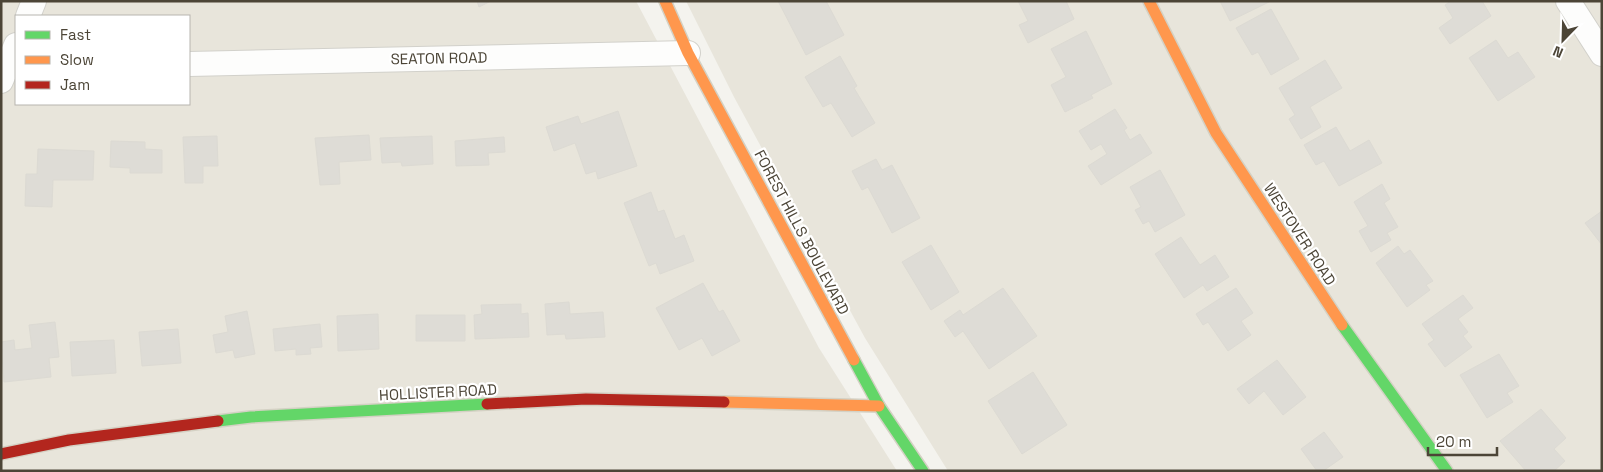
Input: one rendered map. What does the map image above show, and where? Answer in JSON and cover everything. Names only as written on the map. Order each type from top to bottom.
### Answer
[{"type":"street","points":[[28,15],[34,1]]},
{"type":"street","name":"FOREST HILLS BOULEVARD","points":[[665,1],[688,53],[879,406],[923,471]]},
{"type":"street","name":"WESTOVER ROAD","points":[[1149,1],[1216,133],[1357,348],[1446,471]]},
{"type":"street","points":[[1568,1],[1602,54]]},
{"type":"street","points":[[8,72],[15,48]]},
{"type":"street","name":"SEATON ROAD","points":[[190,64],[688,53]]},
{"type":"street","name":"HOLLISTER ROAD","points":[[1,454],[68,440],[271,416],[586,399],[879,406]]},
{"type":"shaded area","points":[[1,1],[636,1],[819,348],[897,471],[1,471]]},
{"type":"shaded area","points":[[686,1],[1602,1],[1602,471],[948,471],[865,338],[734,97]]},
{"type":"building","points":[[477,1],[491,1],[479,7]]},
{"type":"building","points":[[778,1],[826,1],[844,35],[806,55]]},
{"type":"building","points":[[1018,1],[1066,1],[1074,19],[1028,43],[1019,25],[1028,21]]},
{"type":"building","points":[[1220,1],[1269,1],[1269,2],[1230,21]]},
{"type":"building","points":[[1451,1],[1482,1],[1491,16],[1450,44],[1439,28],[1453,18],[1445,5]]},
{"type":"building","points":[[1271,9],[1299,59],[1271,75],[1258,52],[1252,55],[1236,28]]},
{"type":"building","points":[[1086,31],[1112,84],[1091,95],[1093,98],[1065,112],[1051,85],[1066,77],[1051,49]]},
{"type":"building","points":[[1496,40],[1508,58],[1518,52],[1535,77],[1498,101],[1469,58]]},
{"type":"building","points":[[840,56],[857,86],[854,88],[875,123],[852,137],[831,103],[823,107],[805,77]]},
{"type":"building","points":[[1325,60],[1342,88],[1310,107],[1321,127],[1301,139],[1289,119],[1295,115],[1279,88]]},
{"type":"building","points":[[1115,109],[1127,128],[1124,130],[1130,140],[1140,134],[1152,153],[1101,185],[1088,166],[1107,154],[1101,144],[1091,150],[1079,131]]},
{"type":"building","points":[[618,111],[637,166],[598,179],[596,171],[586,174],[575,143],[554,151],[546,127],[578,116],[581,124]]},
{"type":"building","points":[[1336,127],[1350,151],[1369,140],[1382,163],[1339,186],[1324,161],[1316,165],[1304,145]]},
{"type":"building","points":[[369,135],[371,160],[339,162],[340,184],[320,185],[315,138]]},
{"type":"building","points":[[217,136],[218,166],[203,166],[203,183],[185,183],[183,137]]},
{"type":"building","points":[[432,136],[433,164],[402,166],[401,162],[382,163],[380,138]]},
{"type":"building","points":[[504,137],[505,152],[488,153],[489,165],[456,166],[455,141]]},
{"type":"building","points":[[111,141],[145,142],[145,149],[162,150],[162,173],[130,173],[130,168],[110,167]]},
{"type":"building","points":[[38,149],[94,151],[93,180],[53,180],[52,207],[25,206],[26,174],[37,174]]},
{"type":"building","points":[[876,159],[882,170],[892,165],[920,218],[892,233],[868,187],[862,190],[852,171]]},
{"type":"building","points":[[1160,170],[1185,215],[1155,232],[1149,221],[1143,224],[1135,210],[1141,207],[1130,187]]},
{"type":"building","points":[[1382,184],[1390,199],[1384,203],[1398,227],[1387,233],[1391,240],[1371,252],[1359,231],[1368,226],[1354,202]]},
{"type":"building","points":[[651,192],[658,212],[664,210],[675,239],[684,235],[694,261],[660,274],[656,263],[649,266],[624,203]]},
{"type":"building","points":[[1602,211],[1602,245],[1585,223]]},
{"type":"building","points":[[1181,237],[1200,265],[1215,255],[1229,277],[1207,291],[1203,285],[1184,298],[1155,254]]},
{"type":"building","points":[[931,245],[959,292],[931,310],[902,262]]},
{"type":"building","points":[[1398,246],[1404,254],[1410,250],[1433,281],[1426,285],[1430,290],[1407,307],[1376,263]]},
{"type":"building","points":[[703,283],[719,312],[723,310],[740,341],[712,356],[702,338],[679,350],[656,308]]},
{"type":"building","points":[[1003,288],[1037,336],[989,369],[963,331],[955,337],[944,321],[960,310],[963,315]]},
{"type":"building","points":[[1236,288],[1253,313],[1241,321],[1251,335],[1228,351],[1208,322],[1203,325],[1196,314]]},
{"type":"building","points":[[1463,295],[1473,308],[1458,319],[1468,332],[1463,336],[1472,347],[1445,367],[1428,344],[1434,340],[1422,324]]},
{"type":"building","points":[[569,302],[570,314],[603,312],[605,337],[566,339],[565,334],[547,335],[545,304]]},
{"type":"building","points":[[521,304],[521,314],[528,313],[529,337],[475,339],[474,315],[482,314],[481,305]]},
{"type":"building","points":[[247,311],[255,354],[235,358],[233,350],[216,353],[213,335],[228,332],[225,316]]},
{"type":"building","points":[[378,314],[379,349],[338,351],[337,316]]},
{"type":"building","points":[[416,315],[465,315],[465,341],[416,341]]},
{"type":"building","points":[[55,322],[59,357],[49,358],[51,377],[4,382],[1,342],[14,340],[15,350],[32,348],[29,325]]},
{"type":"building","points":[[320,324],[322,347],[310,348],[311,354],[296,355],[296,349],[275,351],[273,329]]},
{"type":"building","points":[[178,329],[181,363],[142,366],[139,332]]},
{"type":"building","points":[[114,340],[116,373],[72,376],[70,342]]},
{"type":"building","points":[[1499,354],[1519,386],[1507,393],[1513,402],[1487,418],[1460,375]]},
{"type":"building","points":[[1277,360],[1306,397],[1283,415],[1264,391],[1249,404],[1237,389]]},
{"type":"building","points":[[1033,372],[1067,425],[1022,454],[988,401]]},
{"type":"building","points":[[1541,409],[1566,438],[1554,449],[1565,461],[1554,471],[1526,471],[1500,441]]},
{"type":"building","points":[[1324,432],[1343,457],[1323,471],[1317,471],[1301,449]]},
{"type":"traffic: fast","points":[[1342,325],[1447,471]]},
{"type":"traffic: fast","points":[[854,360],[879,406],[923,471]]},
{"type":"traffic: fast","points":[[218,421],[251,417],[487,404]]},
{"type":"traffic: slow","points":[[665,1],[688,53],[854,360]]},
{"type":"traffic: slow","points":[[1149,1],[1216,133],[1342,325]]},
{"type":"traffic: slow","points":[[724,402],[879,406]]},
{"type":"traffic: jam","points":[[487,404],[586,399],[724,402]]},
{"type":"traffic: jam","points":[[1,454],[69,440],[218,421]]}]
